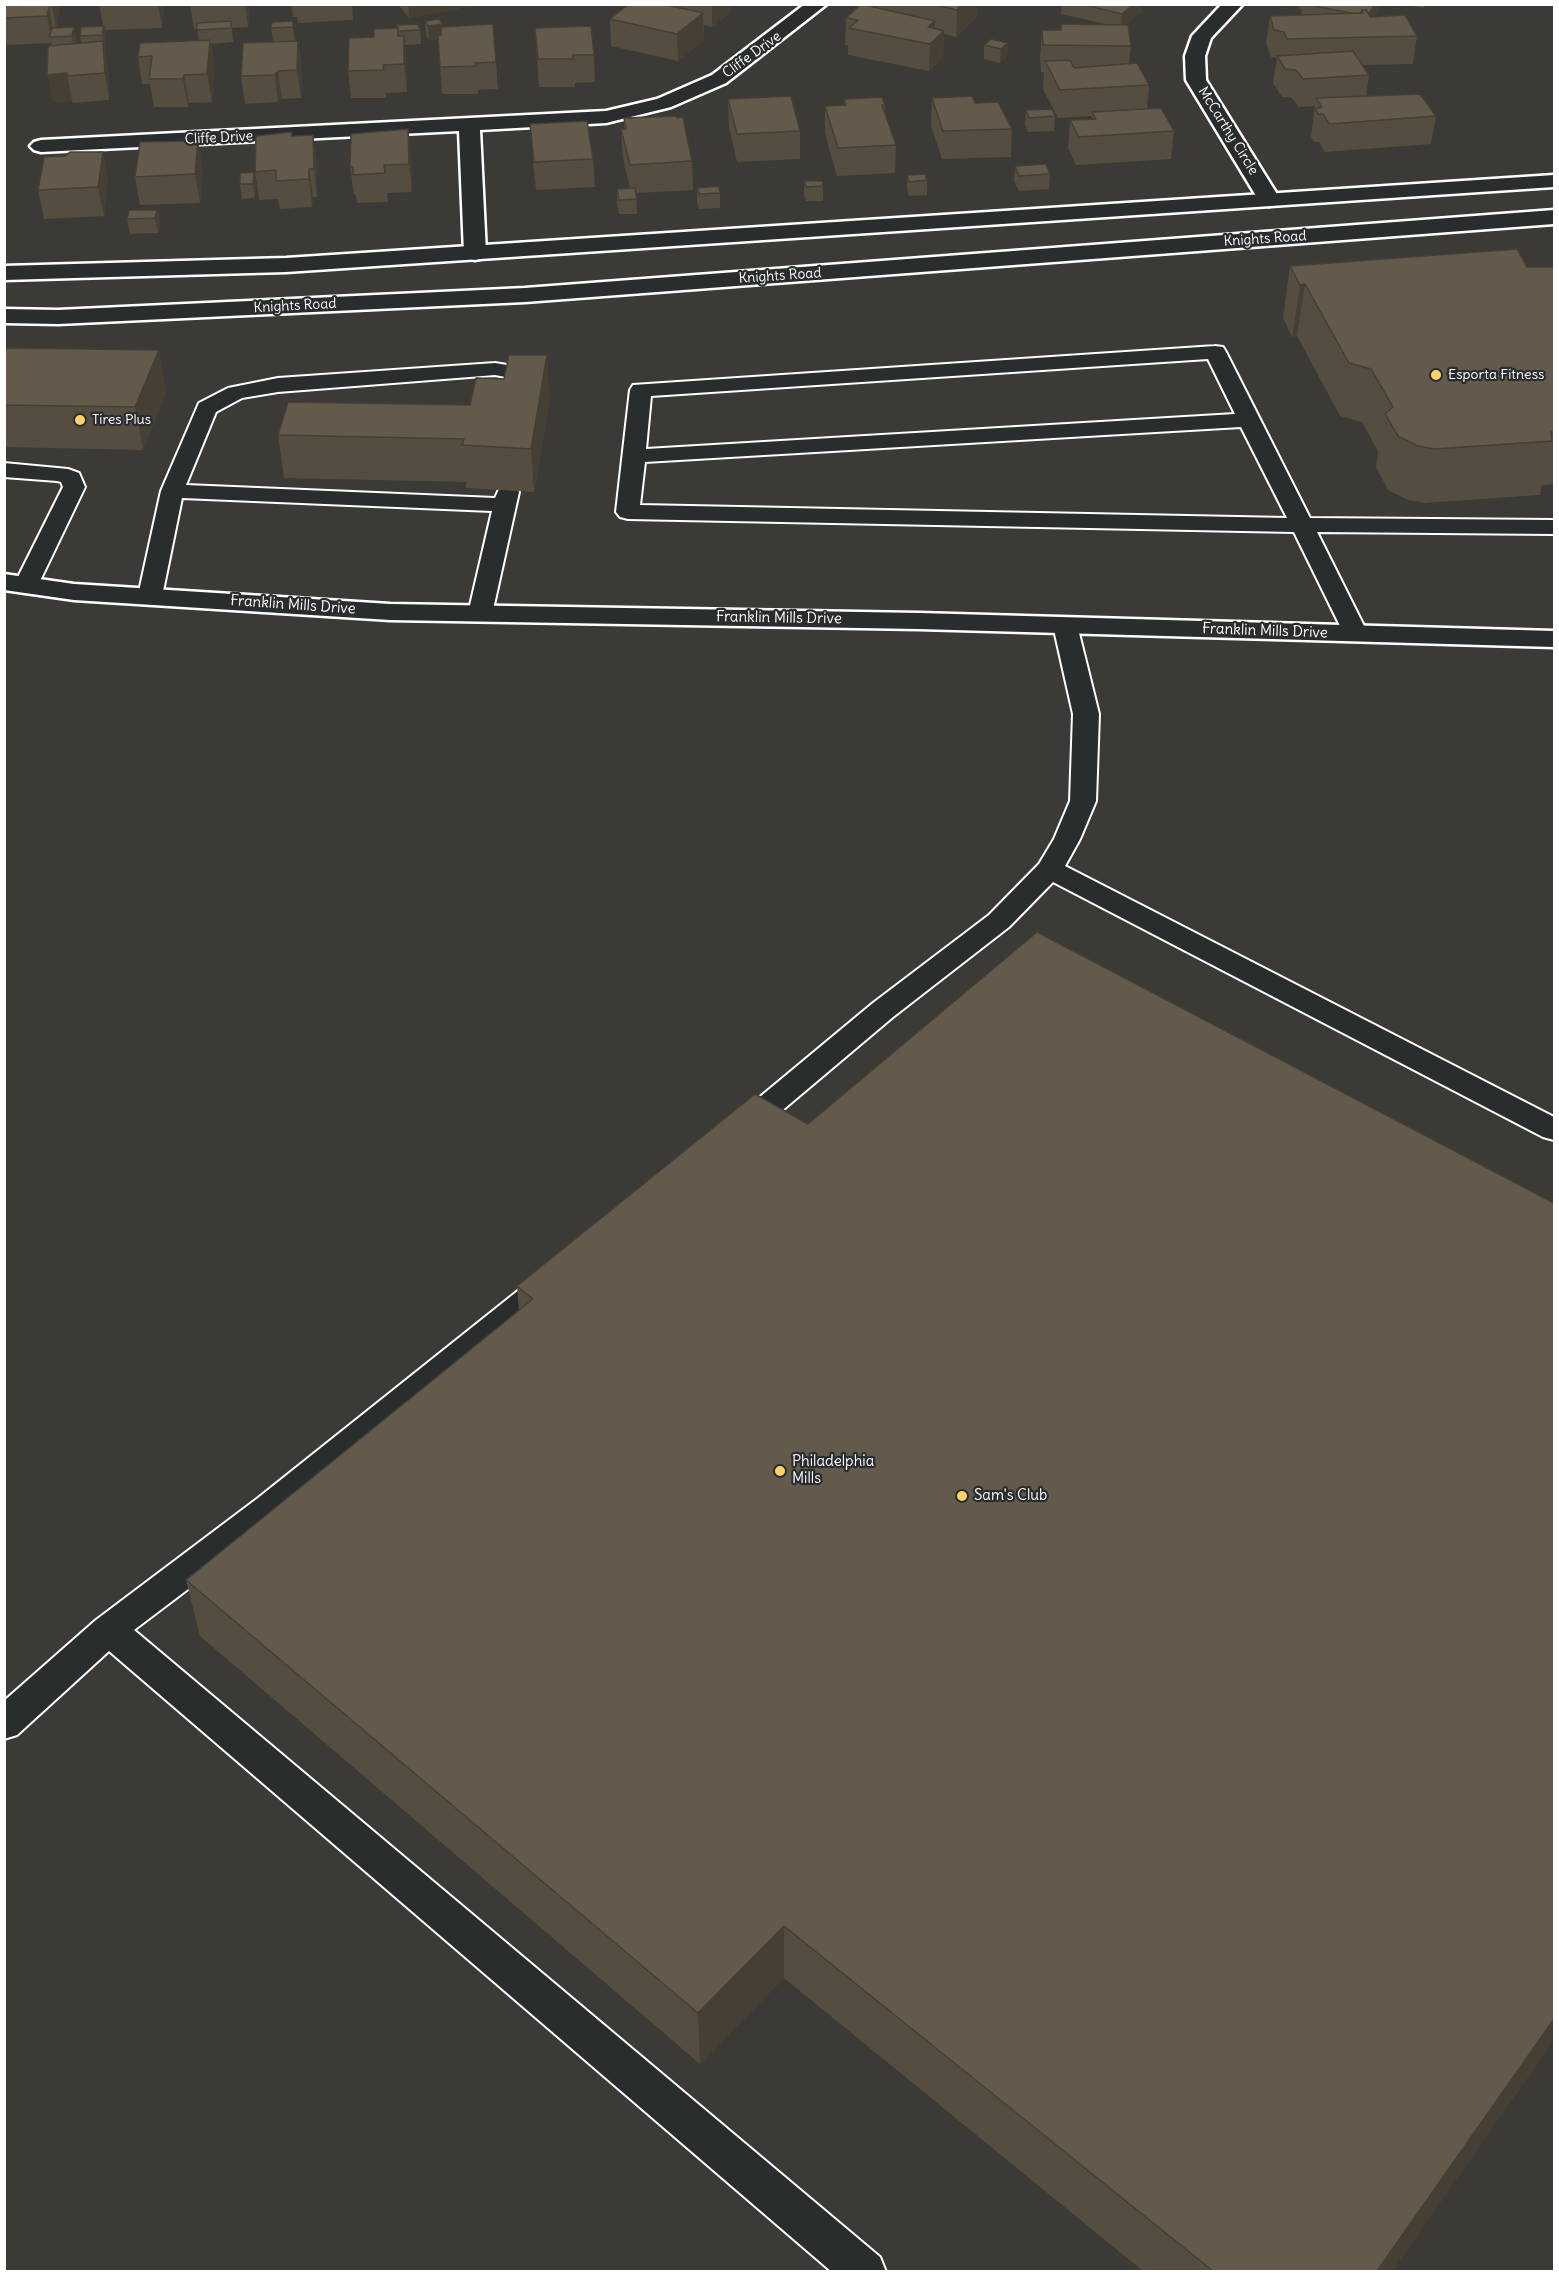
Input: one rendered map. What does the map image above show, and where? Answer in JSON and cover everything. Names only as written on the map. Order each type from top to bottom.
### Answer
[{"type":"main road","name":"Cliffe Drive","points":[[41,146],[469,126],[606,117],[664,103],[719,79],[818,4]]},
{"type":"main road","name":"McCarthy Circle","points":[[1234,4],[1202,36],[1195,56],[1196,80],[1269,199]]},
{"type":"main road","points":[[469,126],[475,254]]},
{"type":"main road","points":[[4,273],[286,265],[475,254],[1554,181]]},
{"type":"main road","name":"Knights Road","points":[[4,316],[58,316],[534,294],[1554,217]]},
{"type":"main road","points":[[525,250],[534,294]]},
{"type":"main road","name":"Franklin Mills Drive","points":[[15,583],[74,592],[390,612],[1065,625],[1554,639]]},
{"type":"lane","points":[[1356,634],[1302,525],[1215,352],[642,390],[628,512],[1302,525],[1554,527]]},
{"type":"lane","points":[[150,596],[172,491],[207,408],[236,393],[278,386],[495,369],[523,374],[532,387],[530,397]]},
{"type":"lane","points":[[634,456],[1249,420]]},
{"type":"lane","points":[[4,470],[60,474],[71,478],[75,487],[15,583]]},
{"type":"lane","points":[[172,491],[506,498],[480,614]]},
{"type":"lane","points":[[719,1146],[883,1010],[999,921],[1050,869],[1067,839],[1083,801],[1086,714],[1065,625]]},
{"type":"lane","points":[[1050,869],[1554,1130]]},
{"type":"lane","points":[[4,1724],[108,1630],[270,1508],[569,1267]]},
{"type":"lane","points":[[108,1630],[865,2271]]},
{"type":"building","points":[[4,4],[53,4],[47,16],[4,18]]},
{"type":"building","points":[[629,4],[662,4],[703,13],[677,34],[610,19]]},
{"type":"building","points":[[861,4],[935,21],[928,27],[944,31],[930,44],[849,28],[858,20],[846,18]]},
{"type":"building","points":[[931,4],[962,4],[957,10]]},
{"type":"building","points":[[1081,4],[1134,4],[1122,14]]},
{"type":"building","points":[[1303,4],[1375,4],[1369,14],[1366,10],[1362,10],[1361,13],[1351,13]]},
{"type":"building","points":[[1362,10],[1366,10],[1370,17],[1405,15],[1417,36],[1287,39],[1284,32],[1274,30],[1270,16],[1363,13]]},
{"type":"building","points":[[439,19],[443,24],[428,26],[425,21]]},
{"type":"building","points":[[231,21],[231,28],[197,30],[197,23]]},
{"type":"building","points":[[293,21],[293,27],[271,28],[272,22]]},
{"type":"building","points":[[418,24],[420,30],[398,31],[397,25]]},
{"type":"building","points":[[493,24],[496,62],[475,63],[476,66],[440,67],[438,35],[441,35],[441,27]]},
{"type":"building","points":[[1061,24],[1128,25],[1131,46],[1043,45],[1042,30],[1061,30]]},
{"type":"building","points":[[104,26],[102,35],[80,36],[81,27]]},
{"type":"building","points":[[591,26],[594,55],[573,55],[573,59],[538,59],[535,28]]},
{"type":"building","points":[[74,27],[72,36],[49,37],[52,28]]},
{"type":"building","points":[[398,28],[398,36],[404,36],[404,64],[383,65],[384,70],[348,71],[349,38],[374,37],[374,29]]},
{"type":"building","points":[[991,39],[1008,43],[1001,49],[984,45]]},
{"type":"building","points":[[210,40],[207,74],[184,75],[183,79],[149,79],[152,56],[138,57],[140,43]]},
{"type":"building","points":[[103,41],[105,73],[47,75],[48,46]]},
{"type":"building","points":[[298,41],[297,70],[278,71],[275,75],[241,76],[243,43]]},
{"type":"building","points":[[1353,51],[1369,75],[1303,79],[1296,70],[1285,69],[1277,56]]},
{"type":"building","points":[[1070,60],[1074,68],[1137,63],[1149,85],[1060,90],[1045,61]]},
{"type":"building","points":[[1420,94],[1436,116],[1329,124],[1323,114],[1318,114],[1315,109],[1322,107],[1316,98]]},
{"type":"building","points":[[791,96],[800,131],[737,134],[728,99]]},
{"type":"building","points":[[972,96],[975,103],[998,102],[1012,129],[943,131],[932,98]]},
{"type":"building","points":[[882,97],[885,105],[882,105],[896,145],[838,148],[825,106],[846,105],[844,99]]},
{"type":"building","points":[[1161,108],[1174,131],[1079,137],[1070,120],[1096,119],[1092,112]]},
{"type":"building","points":[[1052,109],[1055,116],[1029,118],[1026,110]]},
{"type":"building","points":[[677,116],[677,118],[683,117],[692,161],[630,165],[621,129],[626,129],[624,118]]},
{"type":"building","points":[[587,121],[593,159],[534,162],[530,124]]},
{"type":"building","points":[[408,129],[409,164],[384,165],[385,173],[353,175],[353,167],[350,167],[351,134]]},
{"type":"building","points":[[292,132],[291,136],[313,135],[314,169],[309,169],[309,179],[276,181],[276,170],[255,172],[256,136]]},
{"type":"building","points":[[198,141],[195,174],[135,177],[140,142]]},
{"type":"building","points":[[70,152],[103,152],[98,187],[38,190],[44,157],[65,156]]},
{"type":"building","points":[[1046,164],[1050,174],[1019,176],[1015,166]]},
{"type":"building","points":[[254,172],[253,184],[240,184],[240,173]]},
{"type":"building","points":[[925,174],[927,180],[909,182],[907,175]]},
{"type":"building","points":[[804,181],[822,181],[823,186],[806,187]]},
{"type":"building","points":[[719,186],[720,193],[699,194],[697,188]]},
{"type":"building","points":[[635,188],[637,199],[619,200],[617,189]]},
{"type":"building","points":[[129,210],[157,210],[155,218],[127,219]]},
{"type":"building","name":"Esporta Fitness","points":[[1517,249],[1527,267],[1554,267],[1554,432],[1551,432],[1552,441],[1434,449],[1418,446],[1398,436],[1385,414],[1393,407],[1371,369],[1349,363],[1305,284],[1300,285],[1290,266]]},
{"type":"building","points":[[4,348],[159,350],[135,407],[4,405]]},
{"type":"building","points":[[509,355],[547,355],[531,449],[462,445],[464,439],[278,435],[288,402],[470,405],[476,378],[504,379]]},
{"type":"building","name":"Sam's Club","points":[[1037,932],[1554,1203],[1554,2019],[1377,2271],[1213,2271],[784,1926],[698,2013],[186,1580],[533,1299],[517,1286],[755,1094],[808,1124]]},
{"type":"place","name":"Esporta Fitness","points":[[1436,375]]},
{"type":"place","name":"Tires Plus","points":[[80,420]]},
{"type":"place","name":"Philadelphia Mills","points":[[780,1471]]},
{"type":"place","name":"Sam's Club","points":[[962,1496]]}]
